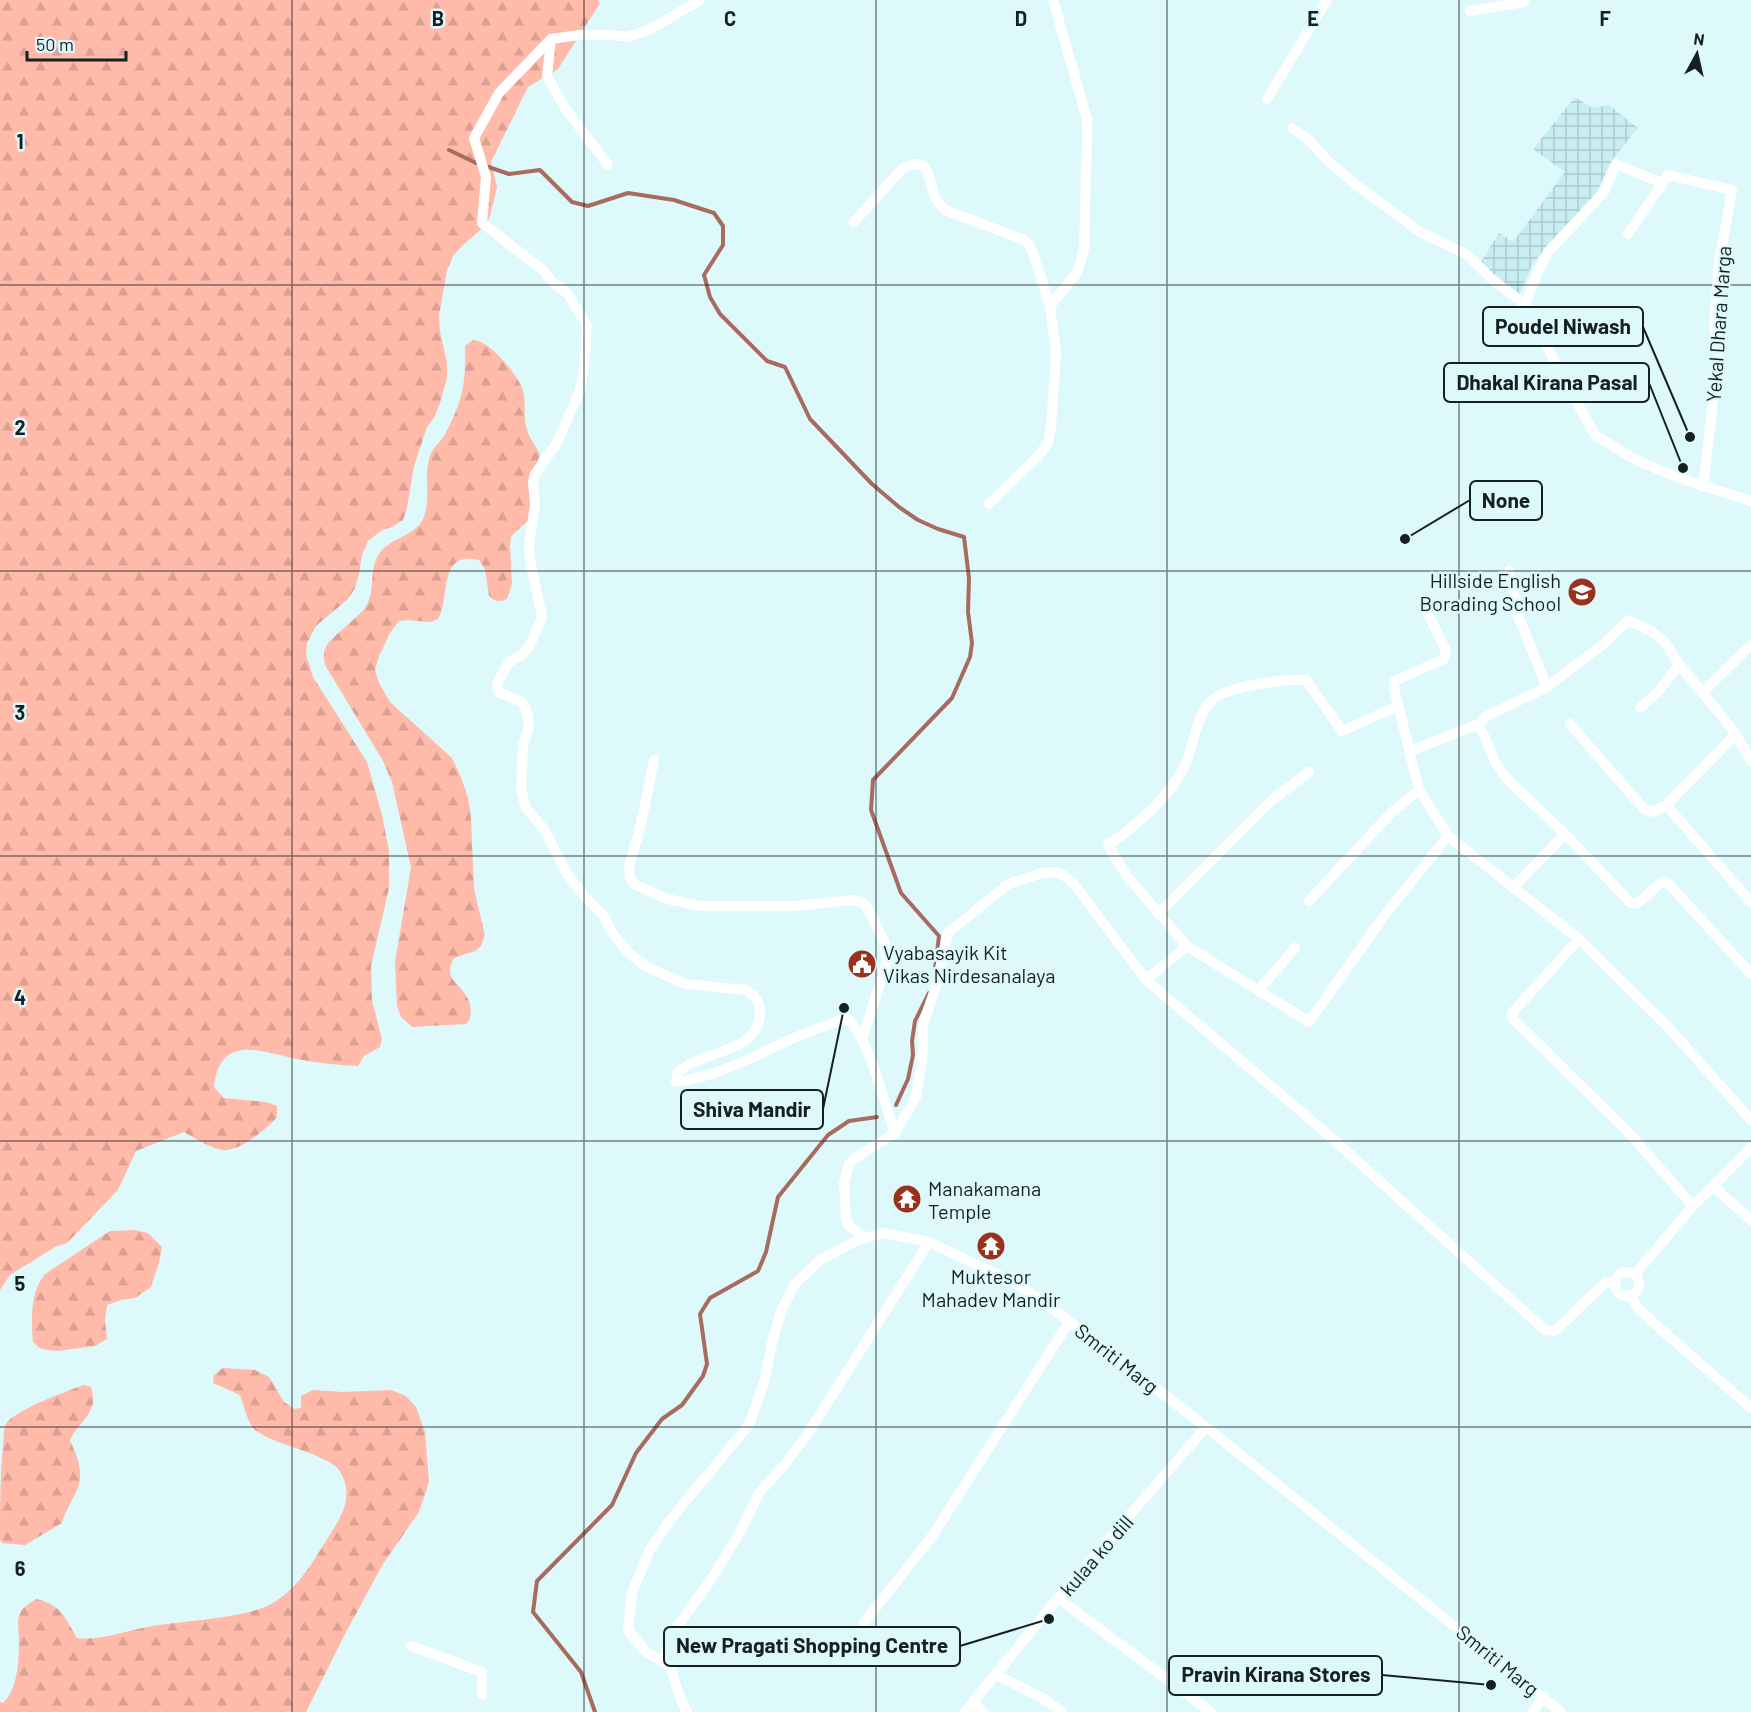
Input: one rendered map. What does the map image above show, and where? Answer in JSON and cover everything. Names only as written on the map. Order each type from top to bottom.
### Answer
[{"type":"street","points":[[700,0],[651,29],[628,37],[579,35],[550,39],[499,93],[474,138],[486,177],[482,223],[543,270],[552,282],[568,294],[587,326],[580,390],[557,443],[535,474],[533,482],[535,505],[529,544],[530,560],[542,617],[530,645],[523,654],[509,662],[497,687],[500,693],[520,701],[528,716],[529,727],[523,746],[521,789],[526,808],[544,829],[567,874],[603,915],[613,934],[629,953],[645,966],[685,984],[746,990],[758,1000],[757,1026],[750,1037],[729,1050],[690,1063],[677,1074],[676,1082],[697,1079],[722,1071],[790,1040],[844,1019],[850,1020],[862,1039],[882,1091],[894,1133]]},
{"type":"street","points":[[1050,306],[1077,273],[1084,250],[1087,132],[1087,118],[1053,0]]},
{"type":"street","points":[[1267,99],[1327,0]]},
{"type":"street","points":[[1470,11],[1524,2],[1524,0]]},
{"type":"street","points":[[550,39],[547,76],[565,108],[608,165]]},
{"type":"street","points":[[1292,128],[1310,140],[1327,160],[1355,184],[1420,232],[1466,254],[1494,281],[1525,304],[1596,435],[1636,460],[1703,487],[1751,501]]},
{"type":"street","points":[[854,222],[902,169],[911,164],[918,164],[925,167],[929,173],[934,196],[945,210],[1016,236],[1030,246],[1050,306],[1056,353],[1051,428],[1048,443],[1039,455],[989,504]]},
{"type":"street","points":[[1525,304],[1548,252],[1604,192],[1616,164],[1662,183],[1628,234]]},
{"type":"street","name":"Yekal Dhara Marga","points":[[1662,183],[1668,175],[1732,190],[1718,269],[1714,325],[1717,351],[1703,487]]},
{"type":"street","points":[[1509,571],[1519,618],[1546,687]]},
{"type":"street","points":[[1425,607],[1446,651],[1444,659],[1395,681],[1394,688],[1419,790],[1448,836],[1579,939],[1668,1027],[1751,1120]]},
{"type":"street","points":[[1410,751],[1479,724],[1487,716],[1546,687],[1607,641],[1628,620],[1651,631],[1664,641],[1679,664],[1736,734],[1751,762]]},
{"type":"street","points":[[1702,693],[1751,645]]},
{"type":"street","points":[[1640,708],[1659,691],[1679,664]]},
{"type":"street","points":[[1398,706],[1342,731],[1306,680],[1290,680],[1232,690],[1215,697],[1202,712],[1184,766],[1169,790],[1121,837],[1108,845],[1126,875],[1187,946],[1309,1022],[1383,916],[1448,836]]},
{"type":"street","points":[[1479,724],[1495,762],[1506,778],[1631,903],[1638,903],[1662,882],[1668,884],[1751,974]]},
{"type":"street","points":[[1570,724],[1644,809],[1654,812],[1666,805],[1736,734]]},
{"type":"street","points":[[654,760],[640,828],[628,866],[634,884],[667,899],[701,906],[795,906],[851,900],[862,902],[884,941],[887,962],[862,1039]]},
{"type":"street","points":[[1158,914],[1272,800],[1309,772]]},
{"type":"street","points":[[1309,901],[1390,813],[1419,790]]},
{"type":"street","points":[[1666,805],[1751,902]]},
{"type":"street","points":[[1513,888],[1564,834]]},
{"type":"street","points":[[866,1238],[849,1226],[846,1219],[844,1183],[849,1164],[894,1133],[916,1097],[923,1053],[923,1024],[936,986],[948,933],[1008,884],[1042,873],[1054,872],[1069,878],[1146,980],[1324,1131],[1545,1330],[1555,1331],[1606,1282],[1615,1282]]},
{"type":"street","points":[[1579,939],[1512,1013],[1512,1018],[1628,1132],[1693,1206]]},
{"type":"street","points":[[1146,980],[1187,946]]},
{"type":"street","points":[[1258,991],[1295,948]]},
{"type":"street","points":[[1635,1274],[1693,1206],[1751,1148]]},
{"type":"street","points":[[1713,1186],[1751,1220]]},
{"type":"street","name":"Smriti Marg","points":[[668,1665],[645,1651],[628,1630],[632,1593],[650,1551],[670,1520],[749,1425],[765,1382],[773,1339],[782,1309],[795,1284],[819,1260],[866,1238],[883,1233],[929,1242],[1015,1283],[1206,1427],[1561,1712]]},
{"type":"street","points":[[687,1712],[668,1665],[666,1654],[672,1634],[712,1578],[739,1534],[759,1493],[807,1435],[929,1242]]},
{"type":"street","points":[[1615,1282],[1621,1274],[1628,1272],[1635,1274],[1639,1281],[1639,1288],[1630,1296]]},
{"type":"street","points":[[1615,1282],[1619,1293],[1630,1296],[1639,1309],[1656,1325],[1751,1408]]},
{"type":"street","points":[[864,1623],[933,1535],[1069,1322]]},
{"type":"street","name":"kulaa ko dill","points":[[969,1708],[1058,1598],[1206,1427]]},
{"type":"street","points":[[1058,1598],[1211,1712]]},
{"type":"street","points":[[411,1646],[482,1672],[482,1695]]},
{"type":"street","points":[[995,1674],[1044,1699],[1062,1712]]},
{"type":"street","points":[[1533,1712],[1543,1697]]},
{"type":"street","points":[[969,1708],[983,1712]]},
{"type":"shaded area","points":[[1575,97],[1592,108],[1609,105],[1638,128],[1613,159],[1593,199],[1533,263],[1518,298],[1481,262],[1499,233],[1513,242],[1565,172],[1533,149]]},
{"type":"green space","points":[[0,0],[598,0],[600,3],[558,69],[528,87],[491,162],[497,187],[490,216],[485,226],[453,256],[447,270],[439,316],[447,363],[447,378],[440,403],[434,418],[427,427],[414,466],[403,520],[382,530],[368,541],[362,555],[355,588],[348,599],[316,626],[307,643],[306,655],[313,677],[367,762],[382,815],[389,851],[389,888],[371,966],[372,1000],[382,1039],[380,1047],[364,1056],[358,1066],[312,1062],[257,1050],[234,1052],[225,1058],[218,1070],[214,1087],[224,1098],[266,1102],[277,1106],[277,1117],[273,1122],[252,1139],[229,1150],[212,1147],[184,1132],[136,1151],[118,1190],[67,1243],[55,1247],[10,1275],[0,1290]]},
{"type":"green space","points":[[473,340],[487,345],[494,351],[519,382],[524,396],[527,429],[540,454],[536,466],[529,520],[511,536],[512,584],[507,599],[498,601],[489,596],[485,569],[479,560],[466,559],[457,562],[448,578],[438,619],[430,622],[399,621],[390,633],[375,670],[379,683],[390,702],[452,758],[460,775],[468,797],[474,889],[485,935],[481,946],[475,951],[454,958],[451,965],[451,976],[469,1001],[470,1019],[466,1024],[412,1027],[401,1017],[397,1006],[395,962],[411,867],[392,782],[383,761],[325,665],[324,654],[328,643],[364,609],[368,602],[375,563],[383,549],[410,532],[423,519],[427,504],[427,472],[430,456],[456,412],[464,381],[465,346]]},
{"type":"green space","points":[[133,1230],[148,1233],[162,1247],[151,1287],[135,1298],[107,1305],[105,1320],[107,1339],[95,1346],[57,1351],[41,1349],[33,1342],[32,1316],[34,1298],[45,1274],[110,1231]]},
{"type":"green space","points":[[223,1368],[255,1370],[269,1377],[284,1402],[295,1409],[301,1408],[301,1396],[313,1390],[343,1392],[391,1390],[406,1396],[416,1407],[425,1432],[429,1482],[419,1512],[383,1564],[306,1712],[0,1712],[0,1702],[3,1703],[8,1697],[17,1674],[19,1616],[24,1608],[36,1599],[51,1604],[61,1612],[77,1638],[106,1637],[153,1626],[231,1616],[261,1608],[273,1603],[291,1589],[313,1562],[336,1525],[346,1503],[346,1487],[343,1478],[339,1470],[326,1460],[273,1440],[254,1429],[240,1395],[213,1383],[214,1375]]},
{"type":"green space","points":[[84,1385],[91,1387],[93,1404],[70,1441],[78,1460],[80,1479],[62,1523],[25,1545],[2,1543],[0,1539],[1,1481],[6,1424],[30,1407]]},
{"type":"waterway","points":[[449,150],[474,162],[509,174],[540,170],[572,202],[588,206],[628,193],[674,200],[714,213],[723,226],[723,245],[704,275],[710,297],[720,314],[767,361],[785,367],[810,419],[872,484],[918,520],[964,537],[969,578],[968,612],[972,643],[970,657],[952,698],[873,780],[871,810],[901,893],[939,936],[935,968]]},
{"type":"waterway","points":[[896,1105],[908,1079],[913,1055],[912,1041],[915,1021],[929,993]]},
{"type":"waterway","points":[[595,1712],[581,1672],[533,1612],[537,1581],[612,1505],[636,1453],[662,1419],[682,1405],[703,1376],[707,1364],[700,1314],[710,1298],[758,1271],[766,1252],[778,1197],[828,1135],[849,1121],[877,1117]]},
{"type":"place","name":"Poudel Niwash","points":[[1690,437]]},
{"type":"place","name":"Dhakal Kirana Pasal","points":[[1683,468]]},
{"type":"place","name":"None","points":[[1405,539]]},
{"type":"place","name":"Hillside English Borading School","points":[[1582,592]]},
{"type":"place","name":"Vyabasayik Kit Vikas Nirdesanalaya","points":[[862,964]]},
{"type":"place","name":"Shiva Mandir","points":[[844,1008]]},
{"type":"place","name":"Manakamana Temple","points":[[907,1199]]},
{"type":"place","name":"Muktesor Mahadev Mandir","points":[[991,1246]]},
{"type":"place","name":"New Pragati Shopping Centre","points":[[1049,1619]]},
{"type":"place","name":"Pravin Kirana Stores","points":[[1491,1685]]}]
